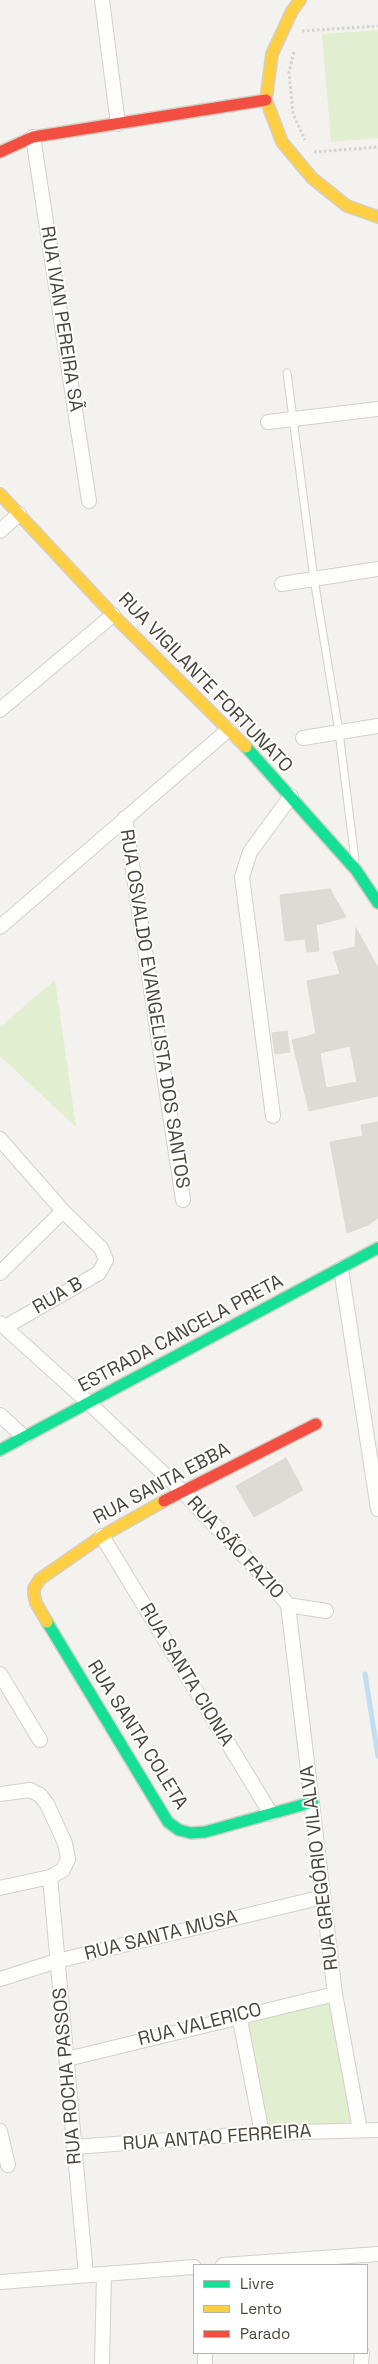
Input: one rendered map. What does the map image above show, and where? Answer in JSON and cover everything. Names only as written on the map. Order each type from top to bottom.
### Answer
[{"type":"street","points":[[102,0],[118,124]]},
{"type":"street","points":[[300,0],[292,11],[272,54],[266,100],[282,142],[312,178],[348,206],[378,217]]},
{"type":"street","points":[[0,152],[33,138],[266,100]]},
{"type":"street","name":"RUA IVAN PEREIRA SÃ","points":[[33,138],[88,501]]},
{"type":"street","points":[[268,422],[294,421],[378,409]]},
{"type":"street","name":"RUA VIGILANTE FORTUNATO","points":[[0,494],[113,614],[292,796],[356,870],[378,903]]},
{"type":"street","points":[[0,531],[19,514]]},
{"type":"street","points":[[282,584],[378,569]]},
{"type":"street","points":[[0,710],[113,614]]},
{"type":"street","points":[[303,738],[378,726]]},
{"type":"street","points":[[0,927],[228,730]]},
{"type":"street","points":[[273,1116],[242,877],[250,852],[292,796]]},
{"type":"street","name":"RUA OSVALDO EVANGELISTA DOS SANTOS","points":[[125,818],[183,1200]]},
{"type":"street","points":[[0,1139],[63,1211],[0,1273]]},
{"type":"street","name":"RUA B","points":[[2,1325],[99,1273],[106,1260],[101,1248],[63,1211]]},
{"type":"street","name":"ESTRADA CANCELA PRETA","points":[[0,1450],[378,1248]]},
{"type":"street","points":[[341,1269],[378,1509]]},
{"type":"street","name":"RUA SÃO FAZIO","points":[[2,1325],[90,1403],[182,1491],[271,1584],[288,1605],[326,1611]]},
{"type":"street","points":[[0,1415],[24,1437]]},
{"type":"street","name":"RUA SANTA EBBA","points":[[34,1588],[40,1579],[102,1536],[182,1491],[316,1424]]},
{"type":"street","name":"RUA SANTA CIONIA","points":[[102,1536],[271,1814]]},
{"type":"street","name":"RUA SANTA COLETA","points":[[34,1588],[36,1603],[168,1822],[179,1830],[191,1833],[205,1832],[313,1802]]},
{"type":"street","name":"RUA GREGÓRIO VILALVA","points":[[288,1605],[335,1994],[360,2130]]},
{"type":"street","points":[[0,1674],[40,1740]]},
{"type":"street","points":[[0,1794],[30,1790],[40,1795],[47,1804],[65,1843],[68,1859],[63,1870],[50,1877],[0,1888]]},
{"type":"street","name":"RUA ROCHA PASSOS","points":[[50,1877],[86,2275]]},
{"type":"street","name":"RUA SANTA MUSA","points":[[0,1979],[57,1961],[323,1898]]},
{"type":"street","name":"RUA VALERICO","points":[[67,2059],[239,2015],[335,1994]]},
{"type":"street","points":[[239,2015],[262,2133]]},
{"type":"street","name":"RUA ANTAO FERREIRA","points":[[74,2147],[262,2133],[378,2130]]},
{"type":"street","points":[[0,2131],[8,2165]]},
{"type":"street","points":[[244,2264],[369,2258]]},
{"type":"street","points":[[0,2282],[193,2267]]},
{"type":"street","points":[[102,2364],[104,2274]]},
{"type":"lane","points":[[287,373],[314,579],[339,732],[356,870]]},
{"type":"path","points":[[304,23],[299,31],[378,26]]},
{"type":"path","points":[[295,48],[289,72],[293,114],[307,145]]},
{"type":"path","points":[[316,159],[310,152],[378,147]]},
{"type":"green space","points":[[378,30],[378,138],[331,142],[322,34]]},
{"type":"green space","points":[[55,980],[76,1127],[0,1056],[0,1027]]},
{"type":"green space","points":[[335,1994],[360,2130],[262,2133],[239,2015]]},
{"type":"building","points":[[330,889],[346,917],[316,925],[319,951],[307,952],[305,939],[285,941],[280,895]]},
{"type":"building","points":[[356,928],[378,968],[378,1096],[309,1111],[292,1040],[316,1034],[307,981],[340,974],[333,952],[355,947]],"holes":[[[350,1046],[357,1082],[326,1088],[320,1053]]]},
{"type":"building","points":[[287,1031],[290,1052],[275,1054],[272,1033]]},
{"type":"building","points":[[378,1122],[378,1218],[368,1225],[347,1233],[330,1142],[363,1136],[361,1125]]},
{"type":"building","points":[[286,1458],[303,1490],[254,1517],[236,1486]]},
{"type":"waterway","points":[[365,1674],[378,1756]]},
{"type":"traffic: fast","points":[[246,747],[356,870],[378,903]]},
{"type":"traffic: fast","points":[[0,1450],[378,1248]]},
{"type":"traffic: fast","points":[[47,1622],[168,1822],[179,1830],[191,1833],[205,1832],[313,1802]]},
{"type":"traffic: slow","points":[[300,0],[292,11],[272,54],[266,100],[282,142],[312,178],[347,206],[378,217]]},
{"type":"traffic: slow","points":[[0,494],[113,615],[246,747]]},
{"type":"traffic: slow","points":[[47,1622],[36,1603],[34,1595],[34,1588],[40,1579],[102,1536],[164,1501]]},
{"type":"traffic: jam","points":[[0,152],[33,137],[266,100]]},
{"type":"traffic: jam","points":[[164,1501],[316,1424]]}]
